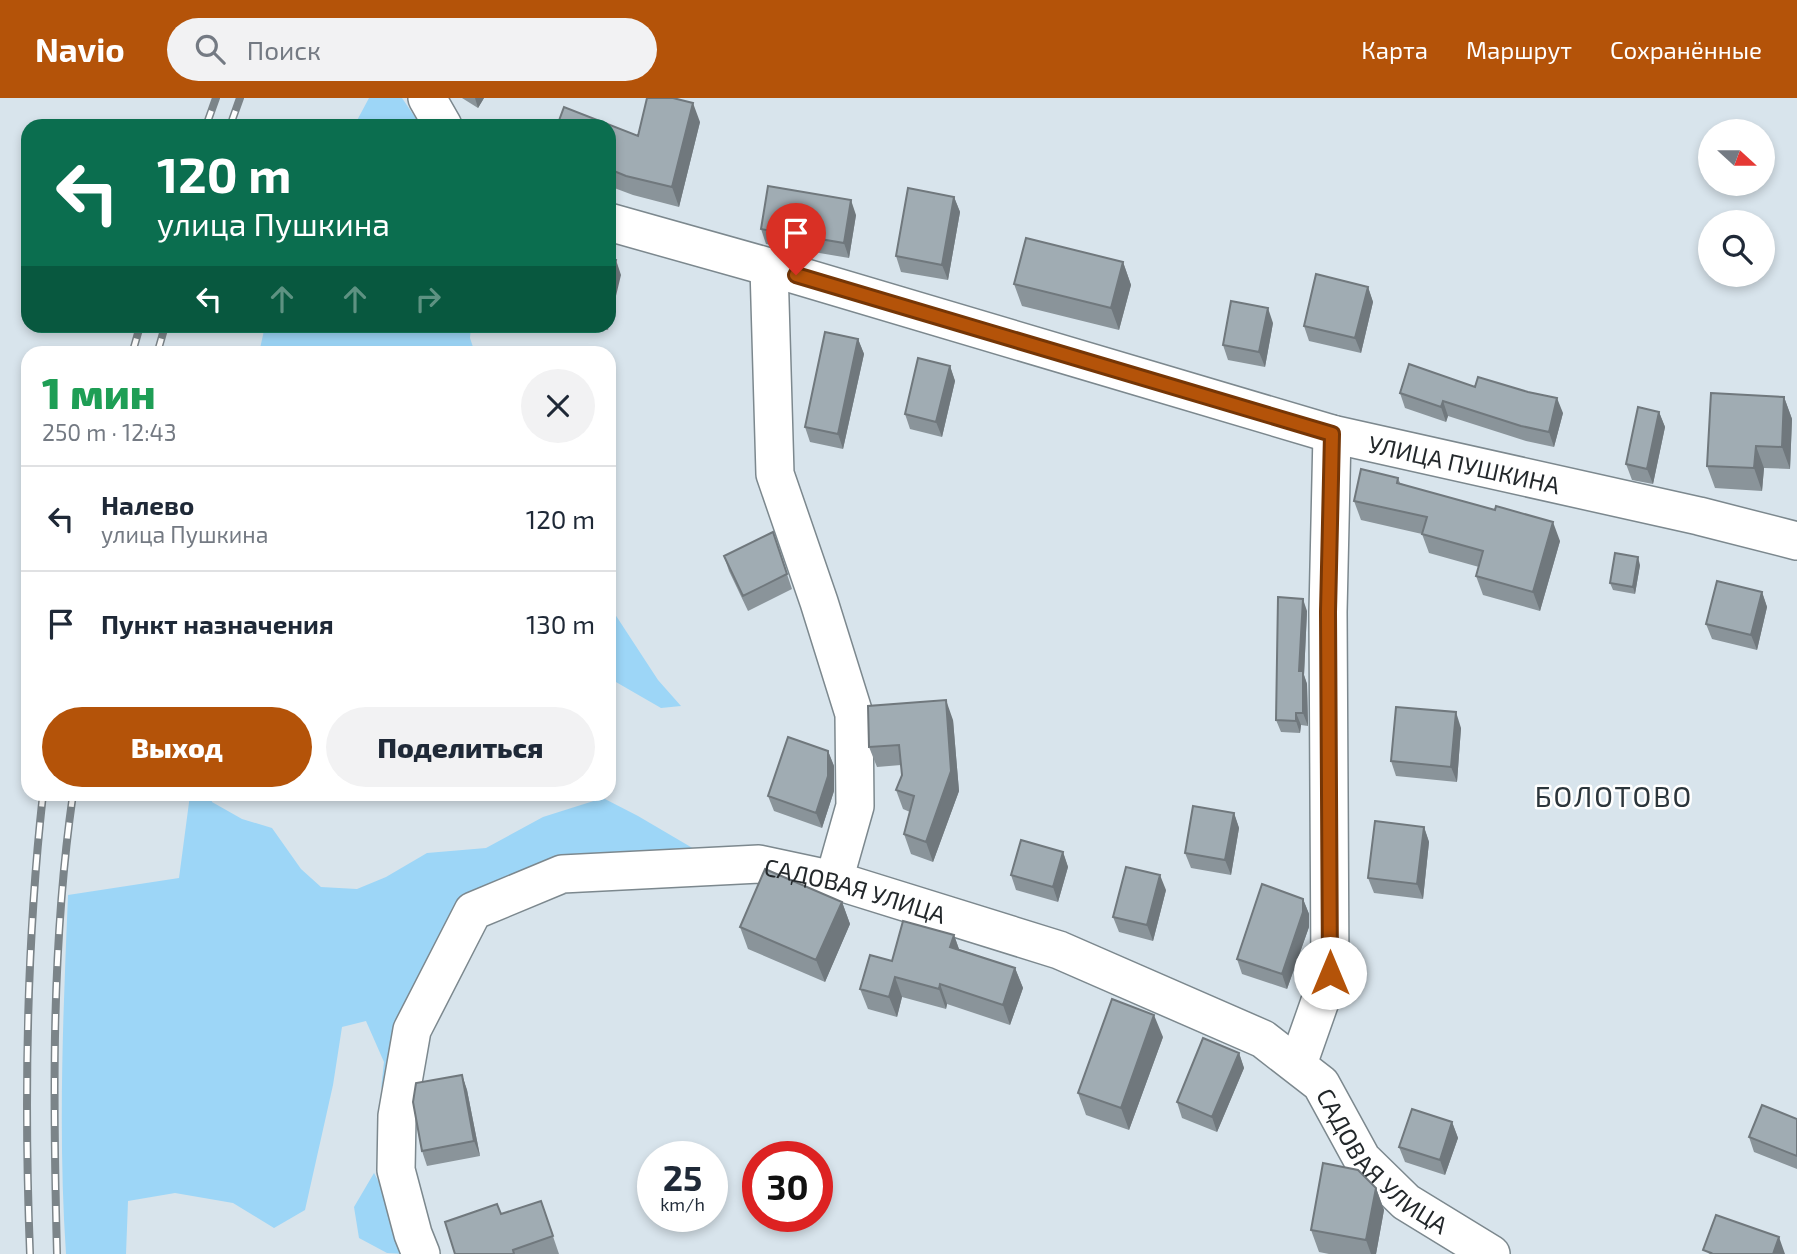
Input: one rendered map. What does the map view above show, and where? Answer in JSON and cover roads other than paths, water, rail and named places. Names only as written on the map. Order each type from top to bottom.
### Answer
[{"type":"street","points":[[426,98],[439,119]]},
{"type":"street","name":"УЛИЦА ПУШКИНА","points":[[616,224],[1332,434],[1699,516],[1797,541]]},
{"type":"street","points":[[769,267],[775,474],[854,714],[855,806],[834,880]]},
{"type":"street","points":[[1298,1064],[1330,973],[1328,612],[1332,434]]},
{"type":"street","name":"САДОВАЯ УЛИЦА","points":[[421,1254],[396,1170],[397,1116],[412,1030],[473,911],[562,874],[759,864],[834,880],[1059,950],[1264,1040],[1321,1084],[1363,1159],[1406,1202],[1491,1254]]},
{"type":"railway","points":[[208,119],[216,98]]},
{"type":"railway","points":[[232,119],[240,98]]},
{"type":"railway","points":[[134,346],[138,333]]},
{"type":"railway","points":[[159,346],[163,333]]},
{"type":"railway","points":[[30,1254],[28,1024],[33,909],[42,801]]},
{"type":"railway","points":[[57,1254],[55,1024],[61,909],[72,801]]},
{"type":"district","name":"БОЛОТОВО","points":[[1614,796]]}]
